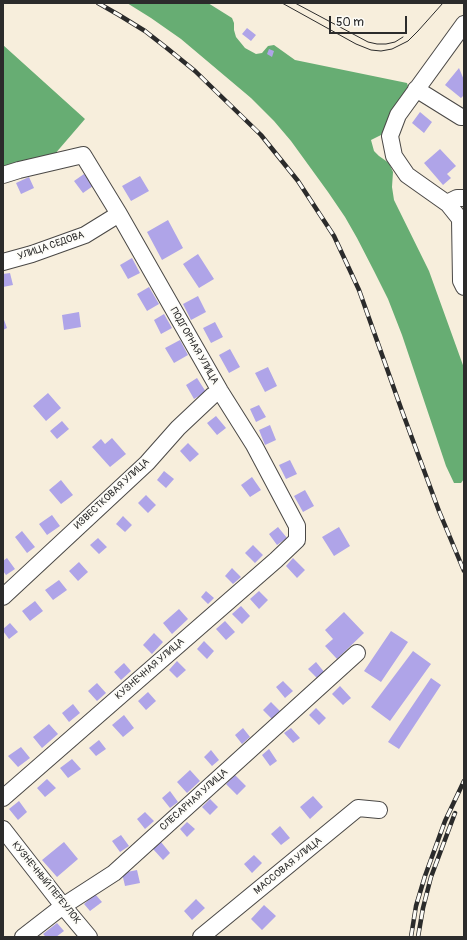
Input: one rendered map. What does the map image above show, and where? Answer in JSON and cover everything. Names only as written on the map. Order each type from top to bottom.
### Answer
[{"type":"street","points":[[464,24],[398,114],[390,136],[394,156],[407,175],[448,204],[460,219],[461,281],[464,288]]},
{"type":"street","points":[[416,89],[464,117]]},
{"type":"street","name":"ПОДГОРНАЯ УЛИЦА","points":[[3,175],[18,170],[83,155],[119,214],[220,391],[254,445],[297,526],[297,540]]},
{"type":"street","points":[[448,204],[457,198],[464,198]]},
{"type":"street","name":"УЛИЦА СЕДОВА","points":[[3,262],[32,254],[85,235],[119,214]]},
{"type":"street","name":"ИЗВЕСТКОВАЯ УЛИЦА","points":[[3,597],[147,463],[178,428],[212,396],[220,391]]},
{"type":"street","name":"КУЗНЕЧНАЯ УЛИЦА","points":[[3,798],[297,540]]},
{"type":"street","name":"СЛЕСАРНАЯ УЛИЦА","points":[[23,937],[63,906],[114,874],[357,653]]},
{"type":"street","name":"МАССОВАЯ УЛИЦА","points":[[201,937],[358,808],[379,810]]},
{"type":"street","name":"КУЗНЕЧНЫЙ ПЕРЕУЛОК","points":[[3,829],[89,937]]},
{"type":"green space","points":[[127,3],[208,3],[232,18],[236,37],[245,48],[256,54],[262,53],[268,46],[274,45],[295,60],[407,83],[408,86],[381,135],[371,140],[374,151],[389,163],[393,172],[392,187],[394,200],[429,271],[464,368],[464,479],[461,483],[454,483],[446,466],[402,335],[388,299],[357,238],[328,192],[291,141],[251,98],[181,39]]},
{"type":"green space","points":[[3,45],[85,119],[54,155],[3,170]]},
{"type":"building","points":[[247,28],[256,35],[251,41],[242,34]]},
{"type":"building","points":[[269,49],[274,51],[272,57],[267,54]]},
{"type":"building","points":[[459,68],[464,80],[464,95],[461,98],[445,85]]},
{"type":"building","points":[[420,112],[432,122],[424,133],[412,123]]},
{"type":"building","points":[[440,149],[456,166],[447,174],[451,178],[443,185],[424,163]]},
{"type":"building","points":[[84,174],[93,186],[83,193],[74,181]]},
{"type":"building","points":[[140,176],[149,191],[131,201],[122,186]]},
{"type":"building","points":[[29,177],[34,188],[21,194],[16,183]]},
{"type":"building","points":[[168,220],[183,248],[162,260],[147,232]]},
{"type":"building","points":[[198,254],[214,279],[199,288],[183,264]]},
{"type":"building","points":[[132,258],[140,273],[128,279],[120,265]]},
{"type":"building","points":[[10,273],[13,285],[3,287],[3,274]]},
{"type":"building","points":[[149,287],[159,304],[147,311],[137,294]]},
{"type":"building","points":[[198,296],[206,312],[191,320],[183,304]]},
{"type":"building","points":[[79,312],[81,327],[64,330],[62,315]]},
{"type":"building","points":[[164,314],[172,328],[161,334],[154,320]]},
{"type":"building","points":[[3,317],[7,328],[3,330]]},
{"type":"building","points":[[215,322],[223,337],[211,343],[203,328]]},
{"type":"building","points":[[180,340],[188,355],[174,363],[165,348]]},
{"type":"building","points":[[230,349],[240,367],[229,373],[219,355]]},
{"type":"building","points":[[268,367],[277,386],[265,392],[255,373]]},
{"type":"building","points":[[197,378],[206,392],[194,399],[186,385]]},
{"type":"building","points":[[48,393],[61,408],[46,421],[33,406]]},
{"type":"building","points":[[259,405],[266,417],[256,422],[250,409]]},
{"type":"building","points":[[216,416],[226,428],[217,435],[207,423]]},
{"type":"building","points":[[62,421],[69,429],[57,439],[50,431]]},
{"type":"building","points":[[270,425],[276,440],[265,445],[259,430]]},
{"type":"building","points":[[112,438],[126,454],[110,467],[92,447],[101,439],[105,444]]},
{"type":"building","points":[[188,443],[199,454],[190,462],[180,451]]},
{"type":"building","points":[[290,460],[297,474],[286,479],[279,465]]},
{"type":"building","points":[[164,471],[174,479],[166,488],[157,480]]},
{"type":"building","points":[[252,477],[261,490],[250,497],[241,485]]},
{"type":"building","points":[[61,480],[73,495],[61,504],[49,490]]},
{"type":"building","points":[[305,490],[314,506],[303,512],[294,496]]},
{"type":"building","points":[[146,495],[156,505],[148,513],[138,503]]},
{"type":"building","points":[[52,515],[60,526],[47,535],[39,524]]},
{"type":"building","points":[[123,516],[132,525],[125,532],[116,524]]},
{"type":"building","points":[[278,527],[287,538],[277,545],[269,534]]},
{"type":"building","points":[[339,527],[350,546],[334,556],[322,537]]},
{"type":"building","points":[[22,531],[35,547],[27,553],[15,537]]},
{"type":"building","points":[[98,538],[107,547],[99,554],[90,545]]},
{"type":"building","points":[[253,545],[263,555],[255,563],[245,553]]},
{"type":"building","points":[[7,558],[15,569],[6,575],[3,571],[3,561]]},
{"type":"building","points":[[293,558],[305,570],[297,578],[286,566]]},
{"type":"building","points":[[79,562],[88,572],[78,581],[69,571]]},
{"type":"building","points":[[232,568],[241,577],[233,584],[225,576]]},
{"type":"building","points":[[59,580],[67,590],[53,600],[45,590]]},
{"type":"building","points":[[206,591],[214,598],[208,604],[201,597]]},
{"type":"building","points":[[259,591],[268,600],[259,609],[250,599]]},
{"type":"building","points":[[35,601],[43,611],[30,621],[22,611]]},
{"type":"building","points":[[241,606],[250,616],[242,624],[232,614]]},
{"type":"building","points":[[179,609],[188,619],[172,634],[163,623]]},
{"type":"building","points":[[344,612],[364,633],[337,659],[325,646],[333,639],[325,630]]},
{"type":"building","points":[[225,621],[235,632],[226,640],[216,629]]},
{"type":"building","points":[[10,623],[18,632],[9,639],[3,629]]},
{"type":"building","points":[[391,631],[408,642],[381,682],[364,671]]},
{"type":"building","points":[[154,633],[163,642],[152,654],[143,645]]},
{"type":"building","points":[[204,641],[214,651],[207,659],[197,649]]},
{"type":"building","points":[[413,651],[431,664],[390,721],[371,707]]},
{"type":"building","points":[[177,661],[186,670],[177,678],[169,670]]},
{"type":"building","points":[[316,662],[325,673],[318,679],[308,669]]},
{"type":"building","points":[[124,663],[131,671],[121,680],[114,672]]},
{"type":"building","points":[[431,678],[441,685],[399,749],[388,742]]},
{"type":"building","points":[[283,681],[293,691],[285,698],[276,687]]},
{"type":"building","points":[[97,683],[106,693],[97,701],[88,691]]},
{"type":"building","points":[[340,686],[351,698],[343,705],[332,694]]},
{"type":"building","points":[[148,692],[156,701],[146,710],[138,701]]},
{"type":"building","points":[[271,702],[280,711],[272,719],[263,710]]},
{"type":"building","points":[[73,704],[80,713],[69,722],[62,713]]},
{"type":"building","points":[[316,708],[326,718],[319,725],[309,715]]},
{"type":"building","points":[[124,715],[134,728],[123,737],[112,725]]},
{"type":"building","points":[[49,724],[58,734],[42,748],[33,737]]},
{"type":"building","points":[[243,728],[250,737],[242,744],[235,735]]},
{"type":"building","points":[[291,728],[300,738],[293,743],[284,733]]},
{"type":"building","points":[[99,740],[106,749],[96,756],[89,748]]},
{"type":"building","points":[[21,747],[30,758],[18,767],[8,756]]},
{"type":"building","points":[[269,749],[277,761],[270,766],[262,755]]},
{"type":"building","points":[[211,750],[219,760],[212,766],[204,757]]},
{"type":"building","points":[[72,759],[81,769],[68,778],[60,768]]},
{"type":"building","points":[[190,770],[200,781],[187,793],[177,782]]},
{"type":"building","points":[[235,775],[246,786],[237,795],[226,784]]},
{"type":"building","points":[[47,779],[56,788],[45,797],[37,788]]},
{"type":"building","points":[[170,791],[178,802],[170,808],[162,798]]},
{"type":"building","points":[[313,796],[323,807],[310,819],[300,807]]},
{"type":"building","points":[[210,799],[218,807],[210,815],[202,807]]},
{"type":"building","points":[[19,801],[27,812],[18,820],[9,809]]},
{"type":"building","points":[[145,812],[154,821],[145,829],[137,819]]},
{"type":"building","points":[[187,822],[195,829],[187,837],[180,829]]},
{"type":"building","points":[[280,826],[290,838],[281,845],[271,834]]},
{"type":"building","points":[[121,835],[129,846],[120,852],[112,841]]},
{"type":"building","points":[[64,842],[78,859],[57,877],[42,860]]},
{"type":"building","points":[[161,842],[170,853],[163,860],[153,849]]},
{"type":"building","points":[[254,855],[262,863],[252,873],[244,864]]},
{"type":"building","points":[[137,870],[140,883],[125,886],[122,873]]},
{"type":"building","points":[[95,894],[102,902],[90,911],[84,904]]},
{"type":"building","points":[[196,899],[205,908],[192,920],[184,911]]},
{"type":"building","points":[[264,905],[276,916],[262,930],[251,919]]},
{"type":"building","points":[[57,923],[64,931],[56,937],[46,937],[43,934]]},
{"type":"tram line","points":[[282,3],[356,44],[371,50],[381,51],[392,49],[408,41],[443,3]]},
{"type":"tram line","points":[[295,3],[368,42],[386,44],[395,42],[403,37]]},
{"type":"railway","points":[[98,3],[145,31],[168,49],[195,71],[261,135],[298,181],[334,236],[359,290],[439,511],[464,571]]},
{"type":"railway","points":[[411,937],[416,906],[425,876],[445,821],[464,781]]},
{"type":"railway","points":[[418,937],[423,908],[431,877],[455,813]]}]
